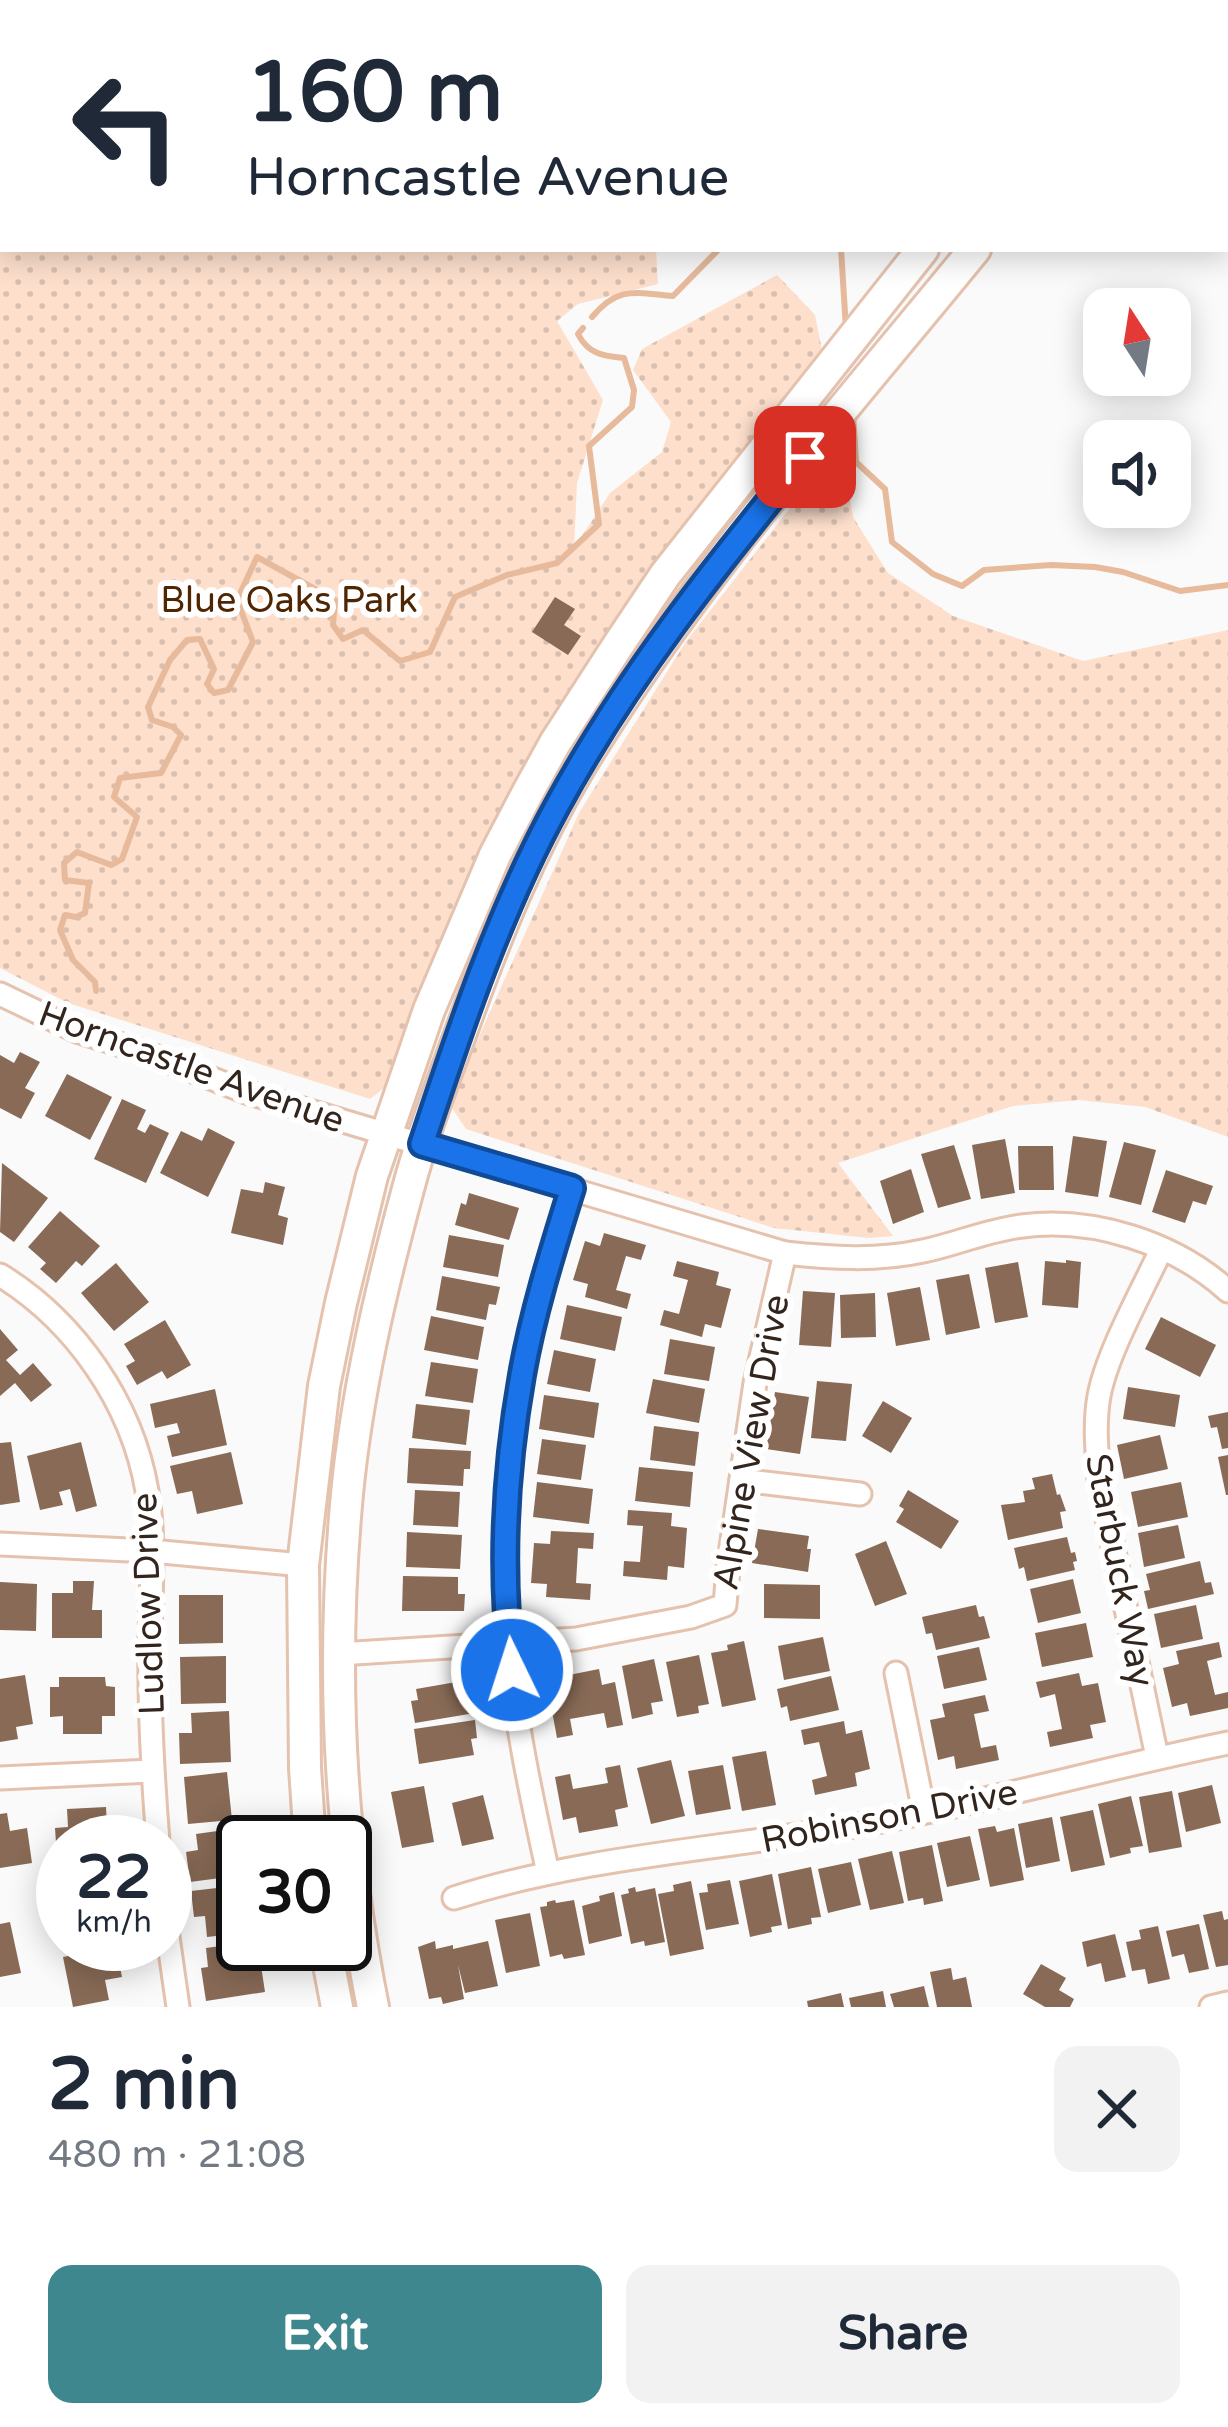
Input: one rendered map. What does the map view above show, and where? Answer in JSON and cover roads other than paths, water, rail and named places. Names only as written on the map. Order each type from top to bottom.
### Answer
[{"type":"main road","points":[[308,1815],[303,1565],[328,1365],[386,1133],[429,1010],[495,855],[555,743],[665,575],[921,252]]},
{"type":"main road","points":[[373,2007],[346,1837],[339,1598],[347,1490],[364,1379],[422,1144],[491,946],[556,807],[625,694],[691,598],[973,252]]},
{"type":"main road","points":[[330,1971],[337,2007]]},
{"type":"street","name":"Horncastle Avenue","points":[[0,994],[77,1031],[246,1092],[422,1144]]},
{"type":"street","points":[[422,1144],[785,1252],[871,1258],[926,1251],[973,1235],[1022,1226],[1070,1224],[1135,1238],[1190,1264],[1228,1291]]},
{"type":"street","points":[[548,1873],[508,1645],[507,1545],[510,1467],[522,1374],[572,1188]]},
{"type":"street","name":"Starbuck Way","points":[[1157,1757],[1099,1480],[1096,1439],[1099,1395],[1161,1250]]},
{"type":"street","name":"Alpine View Drive","points":[[339,1654],[508,1645],[617,1633],[691,1617],[725,1604],[755,1383],[785,1252]]},
{"type":"street","name":"Ludlow Drive","points":[[0,1275],[49,1312],[80,1344],[106,1382],[140,1463],[152,1551],[149,1649],[156,1815]]},
{"type":"street","points":[[740,1480],[860,1494]]},
{"type":"street","points":[[0,1544],[303,1565]]},
{"type":"street","points":[[896,1673],[925,1812]]},
{"type":"street","name":"Robinson Drive","points":[[454,1898],[548,1873],[925,1812],[1228,1742]]},
{"type":"street","points":[[0,1778],[152,1771]]},
{"type":"street","points":[[173,1971],[178,2007]]},
{"type":"street","points":[[1210,2007],[1228,2003]]},
{"type":"waterway","points":[[592,317],[620,296],[673,296],[716,252]]},
{"type":"waterway","points":[[841,252],[846,329]]},
{"type":"waterway","points":[[96,991],[95,982],[73,960],[60,930],[65,915],[85,913],[89,883],[65,880],[64,863],[77,852],[111,865],[122,859],[137,817],[114,797],[120,778],[161,773],[181,735],[152,720],[148,707],[170,660],[187,640],[200,639],[214,669],[207,684],[214,693],[228,690],[253,642],[237,600],[257,557],[335,600],[333,625],[343,639],[363,630],[400,661],[430,652],[455,597],[507,575],[557,563],[599,524],[589,446],[632,407],[634,390],[624,358],[591,350],[578,334],[583,328]]},
{"type":"waterway","points":[[853,414],[856,462],[885,489],[892,542],[933,574],[962,586],[984,570],[1051,565],[1123,572],[1180,591],[1228,585]]},
{"type":"park label","name":"Blue Oaks Park","points":[[289,599]]}]
